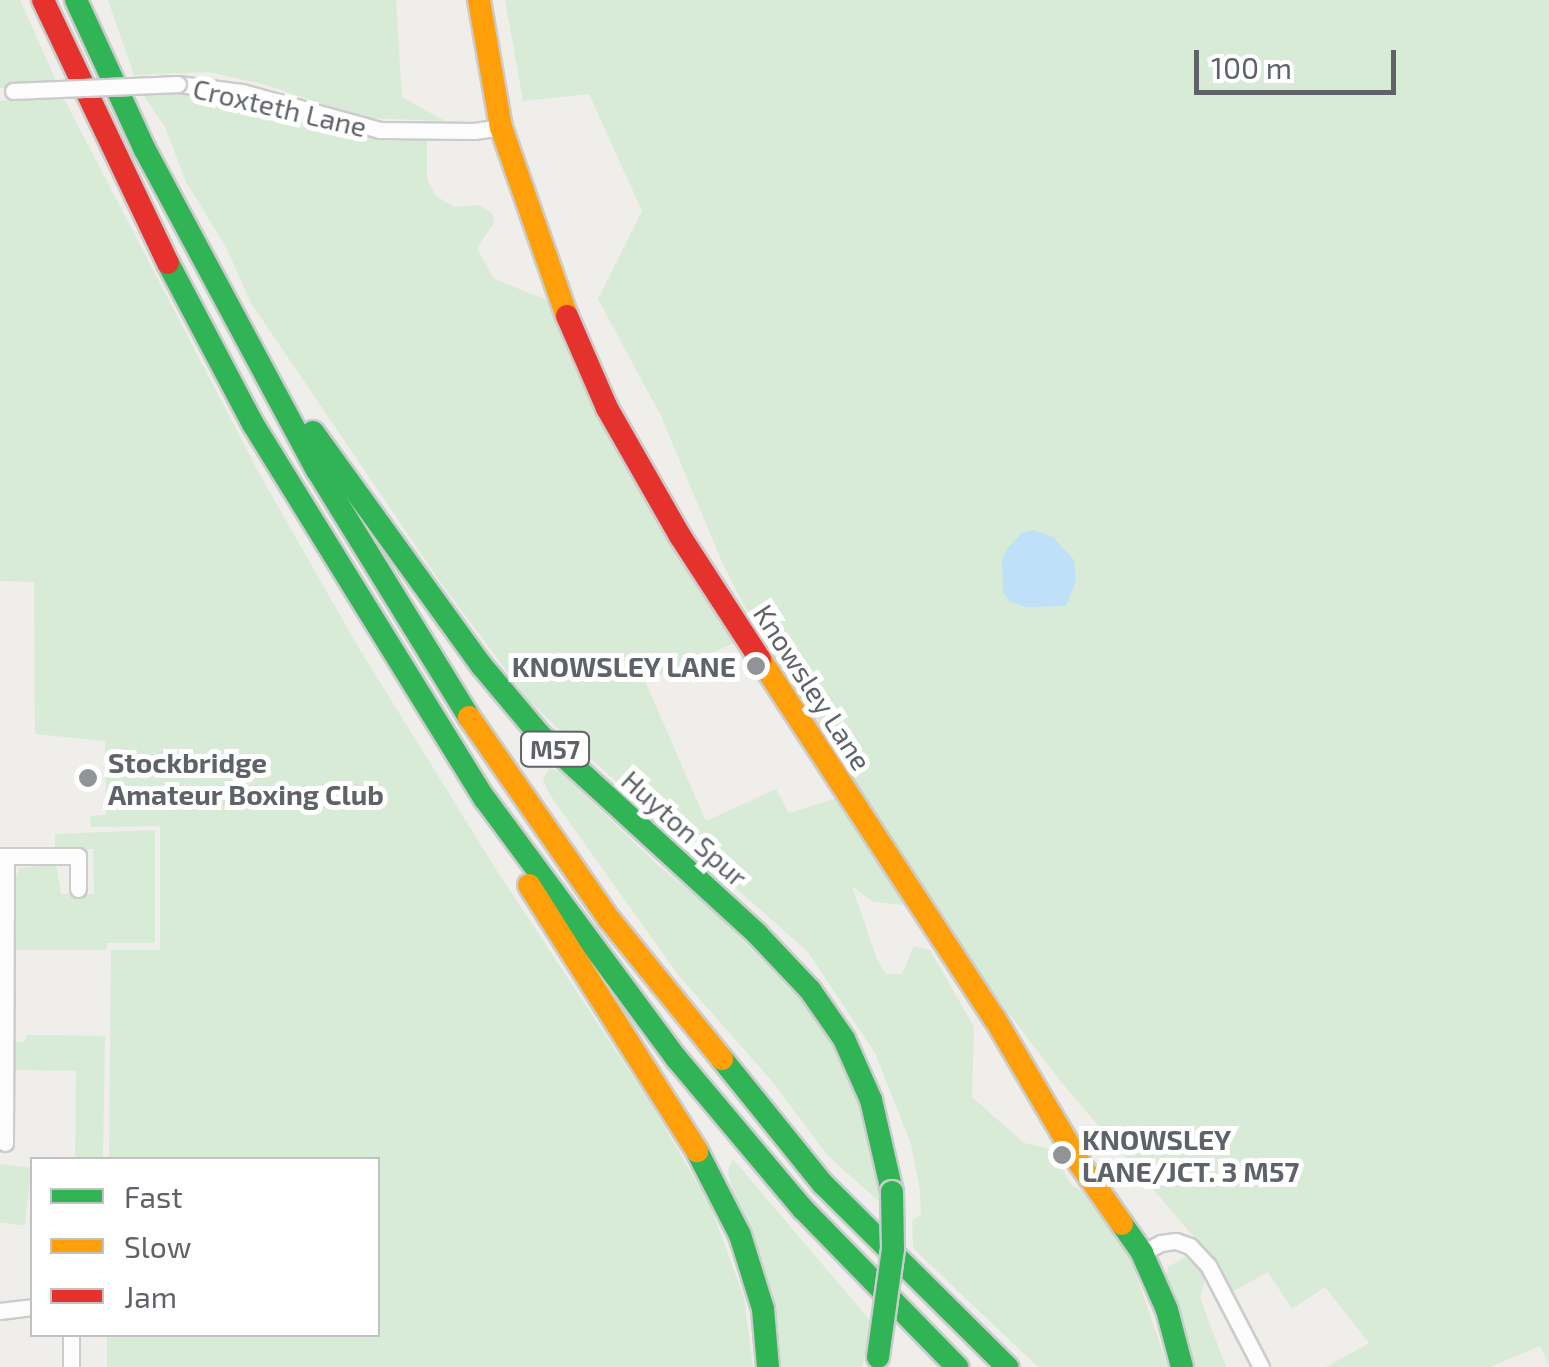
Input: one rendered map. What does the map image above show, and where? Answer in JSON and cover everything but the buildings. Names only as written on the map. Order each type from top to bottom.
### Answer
[{"type":"main road","points":[[43,0],[162,251],[254,424],[486,798],[676,1059],[804,1209],[957,1367]]},
{"type":"main road","name":"M57","points":[[76,0],[217,290],[316,470],[418,641],[608,918],[822,1184],[1007,1367]]},
{"type":"main road","name":"Knowsley Lane","points":[[479,0],[501,127],[561,301],[607,408],[680,536],[995,1019],[1080,1164],[1142,1253],[1167,1310],[1182,1367]]},
{"type":"main road","name":"Huyton Spur","points":[[217,290],[393,543],[539,734],[758,935],[810,990],[844,1039],[870,1100],[892,1192],[892,1267],[876,1362]]},
{"type":"main road","points":[[486,798],[536,898],[700,1156],[746,1253],[763,1309],[768,1367]]},
{"type":"street","name":"Croxteth Lane","points":[[6,93],[178,84],[229,89],[380,130],[474,132],[501,127]]},
{"type":"street","points":[[5,1143],[3,856],[78,856],[78,888]]},
{"type":"street","points":[[1142,1253],[1161,1243],[1176,1241],[1190,1246],[1208,1264],[1260,1367]]},
{"type":"street","points":[[0,1312],[30,1307]]},
{"type":"street","points":[[71,1337],[71,1367]]},
{"type":"green space","points":[[0,0],[20,0],[57,83],[0,88]]},
{"type":"green space","points":[[108,0],[396,0],[402,97],[445,121],[363,118],[263,84],[208,72],[134,75]]},
{"type":"green space","points":[[505,0],[1549,0],[1549,1365],[1540,1346],[1490,1367],[1326,1367],[1369,1343],[1325,1287],[1292,1309],[1268,1272],[1232,1292],[1194,1237],[1062,1083],[950,936],[762,640],[722,562],[661,416],[598,299],[642,211],[589,94],[523,101]]},
{"type":"green space","points":[[142,93],[220,96],[386,141],[427,140],[427,179],[436,196],[454,207],[479,205],[492,213],[494,223],[477,248],[494,279],[549,301],[739,641],[645,681],[706,821],[776,789],[789,813],[837,798],[904,905],[873,902],[852,886],[876,957],[886,974],[902,974],[914,946],[930,950],[974,1027],[972,1097],[1024,1143],[1051,1149],[1072,1186],[1081,1190],[1129,1254],[1168,1367],[1038,1367],[913,1248],[912,1220],[921,1215],[920,1190],[911,1144],[875,1053],[808,952],[527,698],[441,583],[251,303],[225,245],[186,182],[165,127]]},
{"type":"green space","points":[[62,95],[260,475],[357,645],[497,871],[651,1104],[710,1205],[744,1297],[753,1367],[107,1367],[107,1337],[380,1337],[380,1157],[109,1157],[111,950],[160,950],[160,826],[91,827],[90,816],[106,815],[105,741],[35,734],[34,582],[0,581],[0,101]]},
{"type":"green space","points":[[549,768],[559,771],[658,865],[714,911],[808,1008],[853,1079],[883,1205],[828,1156],[771,1080],[679,976],[550,795],[543,780]]},
{"type":"green space","points":[[155,830],[155,943],[107,943],[106,950],[16,950],[15,878],[20,868],[56,864],[61,894],[94,894],[93,849],[55,848],[55,834]]},
{"type":"green space","points":[[27,1035],[105,1036],[103,1157],[75,1157],[76,1071],[15,1070],[15,1042],[24,1042]]},
{"type":"green space","points":[[733,1159],[873,1324],[862,1367],[780,1367],[732,1189],[728,1170]]},
{"type":"green space","points":[[0,1164],[30,1168],[25,1225],[0,1222]]},
{"type":"green space","points":[[1187,1256],[1197,1263],[1205,1279],[1200,1298],[1226,1367],[1194,1367],[1166,1278],[1168,1267]]},
{"type":"water","points":[[1033,530],[1053,537],[1074,560],[1076,581],[1066,606],[1027,607],[1010,602],[1003,592],[1002,560],[1007,549],[1022,533]]},
{"type":"traffic: fast","points":[[76,0],[144,148],[317,470],[469,717]]},
{"type":"traffic: fast","points":[[168,263],[253,424],[485,799],[677,1059],[803,1209],[957,1367]]},
{"type":"traffic: fast","points":[[313,432],[482,666],[539,734],[758,935],[810,990],[844,1039],[871,1100],[892,1192]]},
{"type":"traffic: fast","points":[[722,1059],[823,1184],[1007,1367]]},
{"type":"traffic: fast","points":[[697,1151],[740,1235],[763,1309],[768,1367]]},
{"type":"traffic: fast","points":[[878,1357],[893,1249],[892,1192]]},
{"type":"traffic: fast","points":[[1122,1224],[1142,1253],[1167,1310],[1182,1367]]},
{"type":"traffic: slow","points":[[479,0],[501,127],[567,316]]},
{"type":"traffic: slow","points":[[760,659],[995,1019],[1080,1164],[1122,1224]]},
{"type":"traffic: slow","points":[[469,717],[609,919],[722,1059]]},
{"type":"traffic: slow","points":[[529,885],[697,1151]]},
{"type":"traffic: jam","points":[[43,0],[168,263]]},
{"type":"traffic: jam","points":[[567,316],[607,408],[680,536],[760,659]]},
{"type":"place","name":"KNOWSLEY LANE","points":[[756,666]]},
{"type":"place","name":"Stockbridge Amateur Boxing Club","points":[[88,778]]},
{"type":"place","name":"KNOWSLEY LANE/JCT. 3 M57","points":[[1062,1155]]}]
